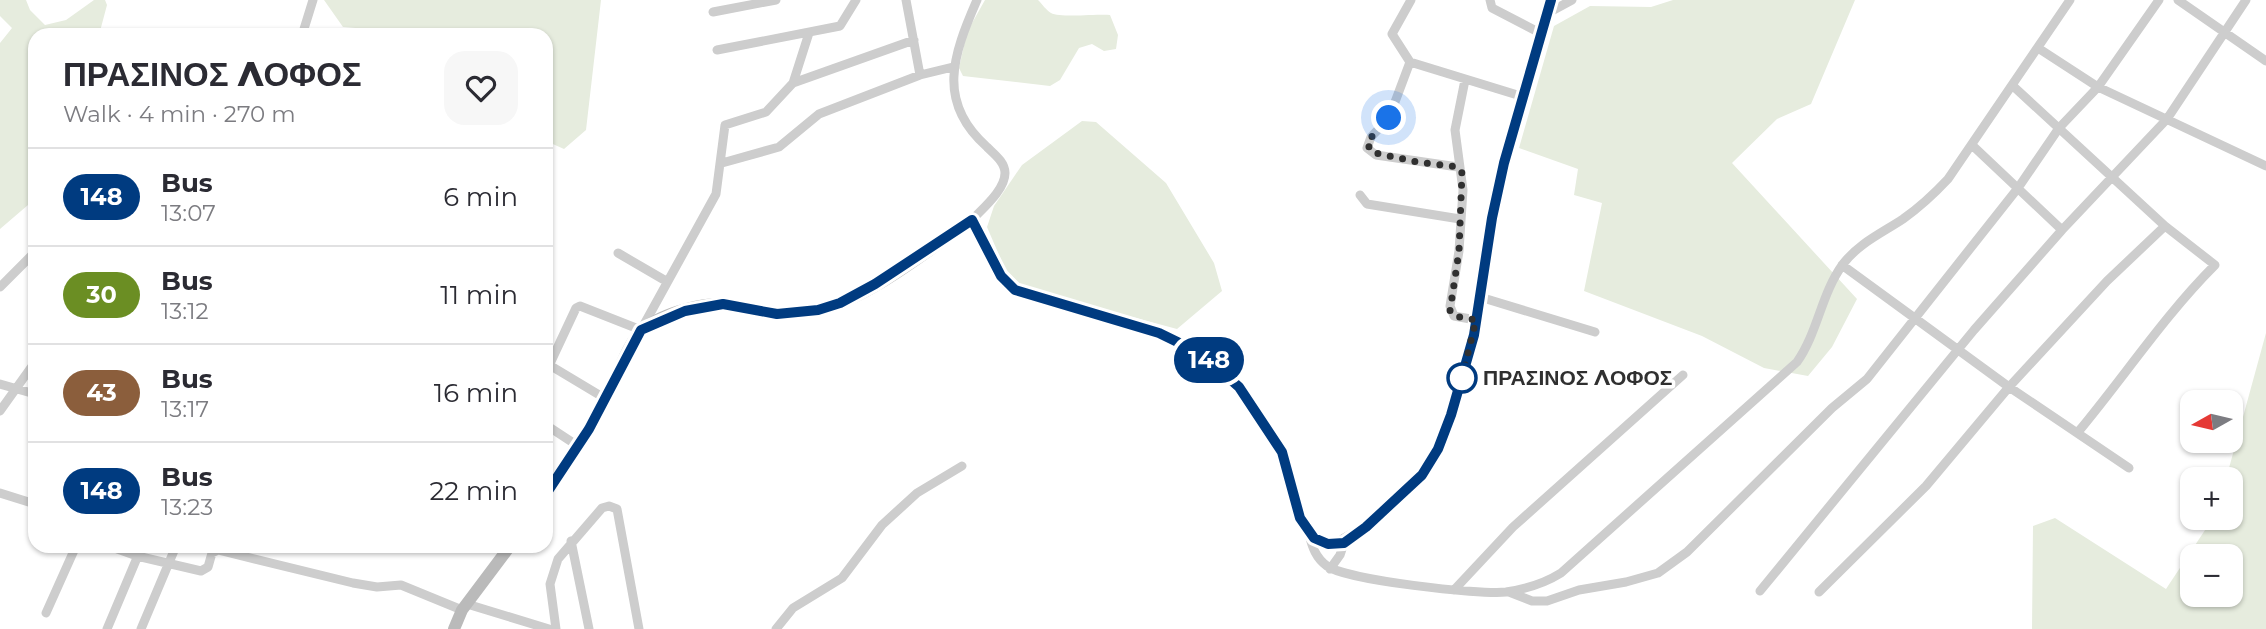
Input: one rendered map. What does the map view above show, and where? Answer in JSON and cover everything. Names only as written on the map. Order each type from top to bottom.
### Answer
[{"type":"street","points":[[304,28],[313,0]]},
{"type":"street","points":[[713,12],[776,0]]},
{"type":"street","points":[[717,50],[840,26],[856,0]]},
{"type":"street","points":[[906,0],[920,75]]},
{"type":"street","points":[[553,360],[576,308],[580,306],[641,330],[685,311],[723,304],[777,314],[818,310],[840,303],[875,284],[972,220],[1003,185],[1005,168],[959,114],[953,67],[977,0]]},
{"type":"street","points":[[1411,0],[1392,34],[1410,62],[1524,97]]},
{"type":"street","points":[[1490,0],[1492,8],[1542,34]]},
{"type":"street","points":[[1330,569],[1340,555],[1344,543],[1396,500],[1431,463],[1451,415],[1476,320],[1492,218],[1549,6],[1572,0]]},
{"type":"street","points":[[1508,592],[1549,580],[1561,573],[1715,437],[1745,405],[1788,371],[1806,349],[1828,289],[1842,265],[1860,245],[1927,201],[1973,146],[2070,0]]},
{"type":"street","points":[[972,220],[1001,276],[1015,290],[1159,333],[1181,342],[1222,369],[1251,404],[1282,452],[1298,512],[1317,556],[1330,569],[1454,590],[1508,592],[1532,601],[1547,601],[1579,590],[1658,573],[1688,552],[1832,408],[1867,379],[2018,188],[2059,128],[2098,87],[2160,0]]},
{"type":"street","points":[[2178,0],[2266,61]]},
{"type":"street","points":[[1759,591],[2062,230],[2110,175],[2167,118],[2246,0]]},
{"type":"street","points":[[553,482],[606,400],[666,281],[716,194],[725,125],[766,112],[793,83],[810,33]]},
{"type":"street","points":[[793,83],[914,40]]},
{"type":"street","points":[[2038,48],[2098,87],[2266,166]]},
{"type":"street","points":[[1410,62],[1389,118],[1371,137],[1367,148],[1376,155],[1458,167]]},
{"type":"street","points":[[722,163],[779,147],[819,114],[920,75],[953,67]]},
{"type":"street","points":[[1465,80],[1455,130],[1458,167],[1463,180],[1450,311],[1454,316],[1476,320]]},
{"type":"street","points":[[2013,86],[2165,226],[2215,265],[2175,306],[2129,372],[2078,432]]},
{"type":"street","points":[[1973,146],[2062,230]]},
{"type":"street","points":[[1360,195],[1367,204],[1460,219]]},
{"type":"street","points":[[1819,592],[1926,485],[2009,387],[2107,281],[2165,226]]},
{"type":"street","points":[[618,253],[666,281]]},
{"type":"street","points":[[0,287],[28,259]]},
{"type":"street","points":[[1842,265],[1958,351],[2129,468]]},
{"type":"street","points":[[1480,297],[1595,332]]},
{"type":"street","points":[[553,371],[606,400]]},
{"type":"street","points":[[0,411],[28,372]]},
{"type":"street","points":[[1454,590],[1513,527],[1683,375]]},
{"type":"street","points":[[0,384],[28,392]]},
{"type":"street","points":[[553,430],[578,446]]},
{"type":"street","points":[[776,629],[793,608],[842,578],[882,525],[917,493],[962,466]]},
{"type":"street","points":[[0,492],[28,499]]},
{"type":"street","points":[[556,629],[550,584],[552,574],[571,541],[602,508],[609,506],[617,509],[639,629]]},
{"type":"street","points":[[1309,533],[1322,543],[1344,543]]},
{"type":"street","points":[[571,541],[589,629]]},
{"type":"street","points":[[46,613],[73,553]]},
{"type":"street","points":[[129,553],[205,570],[212,553]]},
{"type":"street","points":[[107,629],[138,553]]},
{"type":"street","points":[[141,629],[174,553]]},
{"type":"street","points":[[230,553],[354,583],[377,587],[401,585],[465,607],[549,629]]},
{"type":"street","points":[[454,629],[465,607],[505,553]]},
{"type":"shaded area","points":[[0,0],[26,0],[30,10],[45,25],[66,20],[94,0],[105,0],[107,5],[101,28],[28,28],[28,205],[0,229],[0,43],[12,28],[0,16]]},
{"type":"shaded area","points":[[324,0],[601,0],[586,130],[564,149],[553,144],[553,28],[343,27]]},
{"type":"shaded area","points":[[985,0],[1038,0],[1049,12],[1056,14],[1110,15],[1118,35],[1116,49],[1104,51],[1092,44],[1079,48],[1060,80],[1050,86],[963,76],[959,68],[967,32]]},
{"type":"shaded area","points":[[1673,0],[1855,0],[1811,104],[1777,119],[1732,163],[1857,299],[1832,347],[1808,376],[1764,368],[1702,336],[1584,291],[1602,203],[1574,195],[1578,169],[1519,148],[1554,26],[1590,6],[1651,7]]},
{"type":"shaded area","points":[[1082,121],[1096,122],[1166,183],[1214,263],[1222,291],[1177,329],[1024,288],[1005,269],[987,227],[994,206],[1022,165]]},
{"type":"shaded area","points":[[2266,333],[2266,629],[2032,629],[2033,526],[2055,518],[2166,589],[2180,568],[2180,607],[2243,607],[2243,544],[2196,544],[2205,530],[2243,530],[2243,467],[2229,467],[2233,453],[2244,453],[2244,413]]},
{"type":"bus line","name":"148","points":[[553,483],[606,400],[641,330],[685,311],[713,305],[734,305],[777,314],[799,314],[840,303],[907,265],[972,220],[1001,276],[1015,290],[1034,298],[1159,333],[1181,342],[1222,369],[1239,387],[1282,452],[1298,512],[1309,533],[1322,543],[1344,543],[1366,527],[1422,475],[1438,449],[1451,415],[1474,335],[1492,218],[1504,163],[1551,0]]},
{"type":"place","name":"ΠΡΑΣΙΝΟΣ ΛΟΦΟΣ","points":[[1462,378]]},
{"type":"route","points":[[1389,118],[1367,142],[1367,148],[1371,152],[1376,155],[1458,167],[1462,173],[1459,251],[1450,311],[1454,316],[1476,320],[1462,378]]}]
